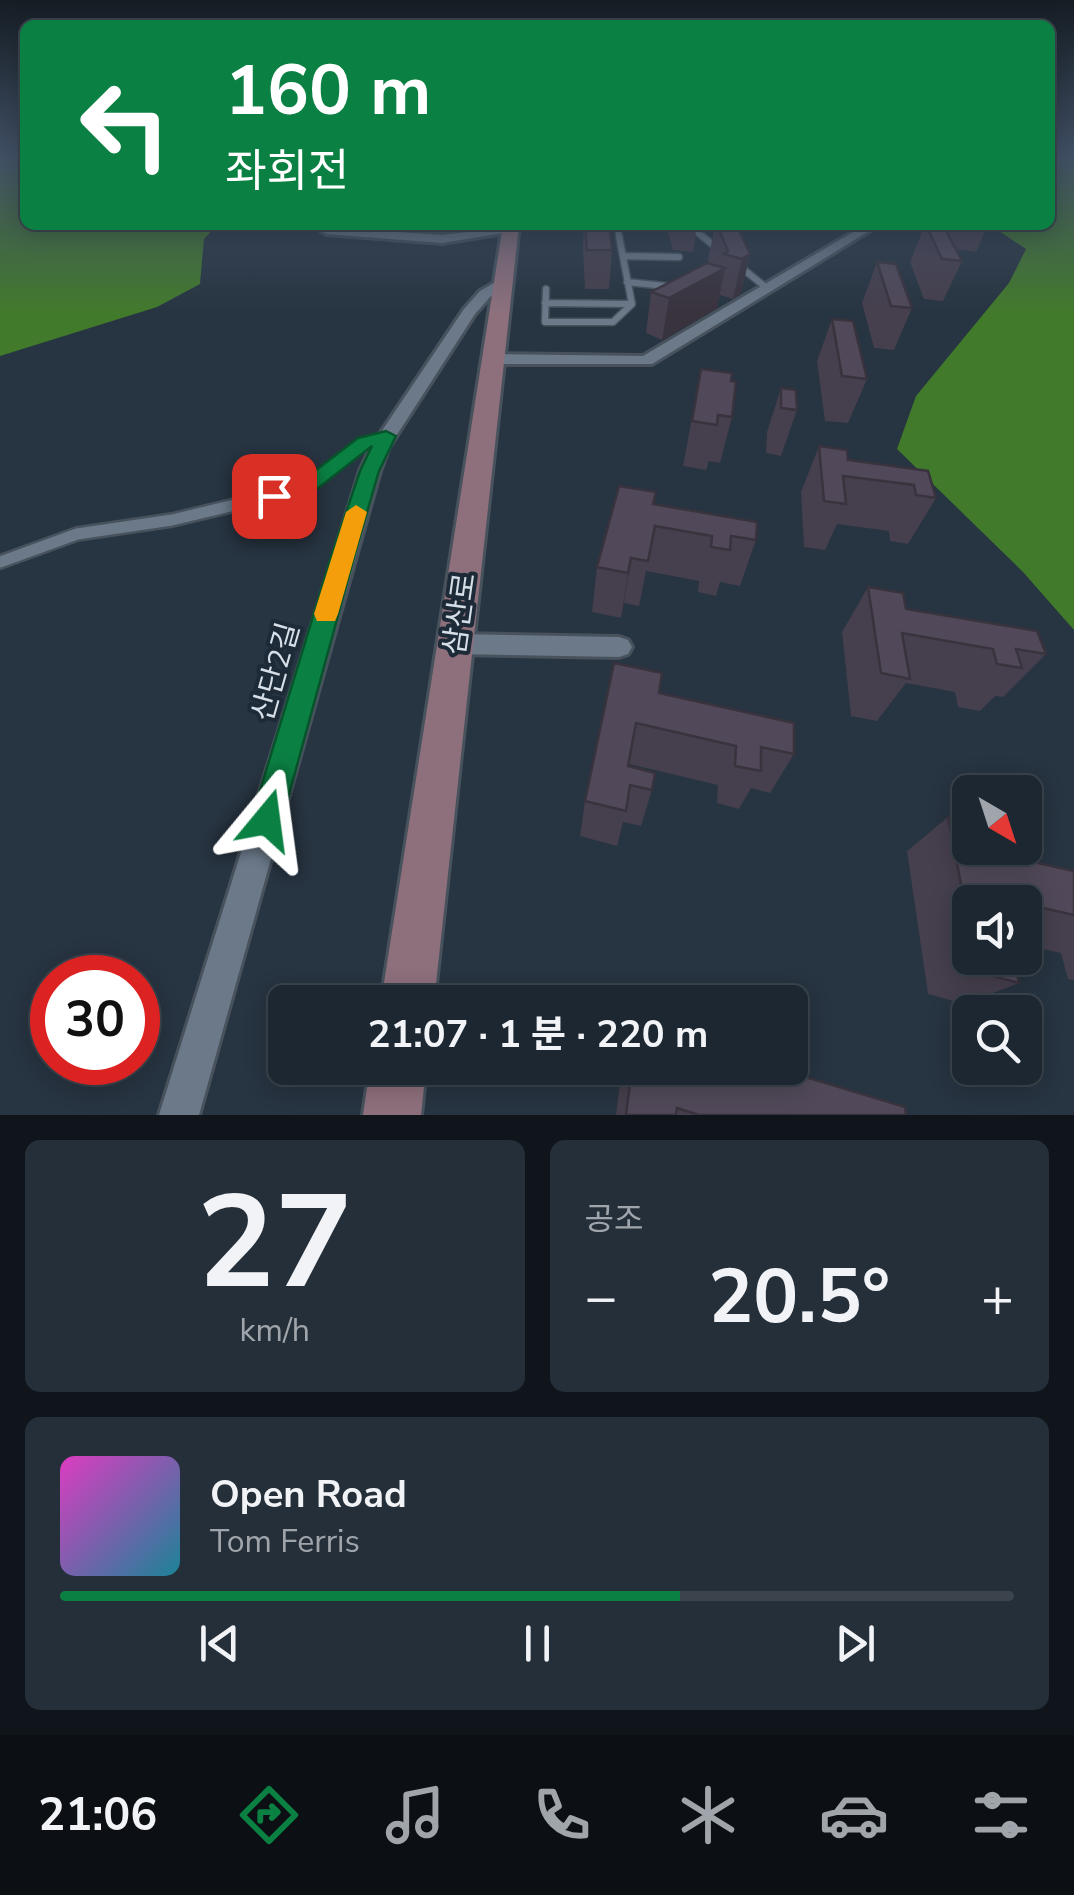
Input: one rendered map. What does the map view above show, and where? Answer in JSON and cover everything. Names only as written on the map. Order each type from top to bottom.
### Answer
[{"type":"main road","name":"삼산로","points":[[409,985],[511,230]]},
{"type":"main road","points":[[392,1115],[396,1085]]},
{"type":"street","points":[[326,230],[442,239],[498,230]]},
{"type":"street","points":[[495,358],[646,361],[729,305],[768,288],[865,230]]},
{"type":"street","name":"산단2길","points":[[180,1115],[370,471],[386,436],[469,312],[485,294],[504,284]]},
{"type":"street","points":[[456,644],[620,647]]},
{"type":"lane","points":[[617,230],[632,304]]},
{"type":"lane","points":[[694,230],[768,288]]},
{"type":"lane","points":[[622,256],[679,257]]},
{"type":"lane","points":[[628,282],[657,282],[694,292]]},
{"type":"lane","points":[[546,289],[545,322],[613,322],[632,304]]},
{"type":"lane","points":[[545,303],[632,304]]},
{"type":"lane","points":[[0,562],[77,534],[172,520],[306,488],[365,442],[386,436]]},
{"type":"green space","points":[[0,209],[20,209],[20,230],[212,230],[204,239],[200,284],[157,307],[0,356]]},
{"type":"green space","points":[[1055,209],[1074,209],[1074,630],[1023,572],[897,449],[916,396],[1009,283],[1026,249],[998,230],[1055,230]]},
{"type":"building","points":[[585,230],[610,230],[612,250],[587,250]]},
{"type":"building","points":[[719,230],[739,230],[750,254],[742,259],[724,254],[728,251]]},
{"type":"building","points":[[928,230],[946,230],[962,261],[942,259]]},
{"type":"building","points":[[877,262],[896,264],[912,308],[891,306]]},
{"type":"building","points":[[707,263],[725,268],[669,298],[651,292]]},
{"type":"building","points":[[832,319],[853,321],[867,379],[842,376]]},
{"type":"building","points":[[701,369],[732,373],[731,381],[736,382],[732,417],[718,415],[717,425],[692,421]]},
{"type":"building","points":[[781,388],[796,390],[797,410],[781,408]]},
{"type":"building","points":[[819,446],[847,450],[848,460],[928,471],[936,498],[916,495],[914,485],[843,476],[846,504],[824,501]]},
{"type":"building","points":[[619,486],[656,492],[653,504],[757,522],[756,540],[731,536],[730,550],[711,547],[712,536],[655,526],[648,561],[631,558],[628,573],[597,567]]},
{"type":"building","points":[[868,587],[903,593],[906,609],[1037,631],[1046,654],[1016,649],[1022,668],[997,664],[993,649],[902,633],[910,679],[881,673]]},
{"type":"building","points":[[614,663],[662,673],[659,693],[794,723],[794,754],[761,747],[761,771],[735,766],[736,746],[636,723],[628,766],[655,773],[652,790],[630,785],[626,811],[585,801]]},
{"type":"building","points":[[1042,864],[1074,871],[1074,915],[1042,908],[1042,885],[961,885],[957,865]]},
{"type":"building","points":[[989,975],[1017,975],[1019,983]]},
{"type":"building","points":[[808,1078],[905,1107],[906,1115],[699,1115],[677,1108],[676,1115],[626,1115],[630,1085],[808,1085]]},
{"type":"slow traffic","points":[[326,614],[356,512]]},
{"type":"route","points":[[267,820],[343,554],[370,471],[386,436],[365,442],[306,488],[274,496]]}]
